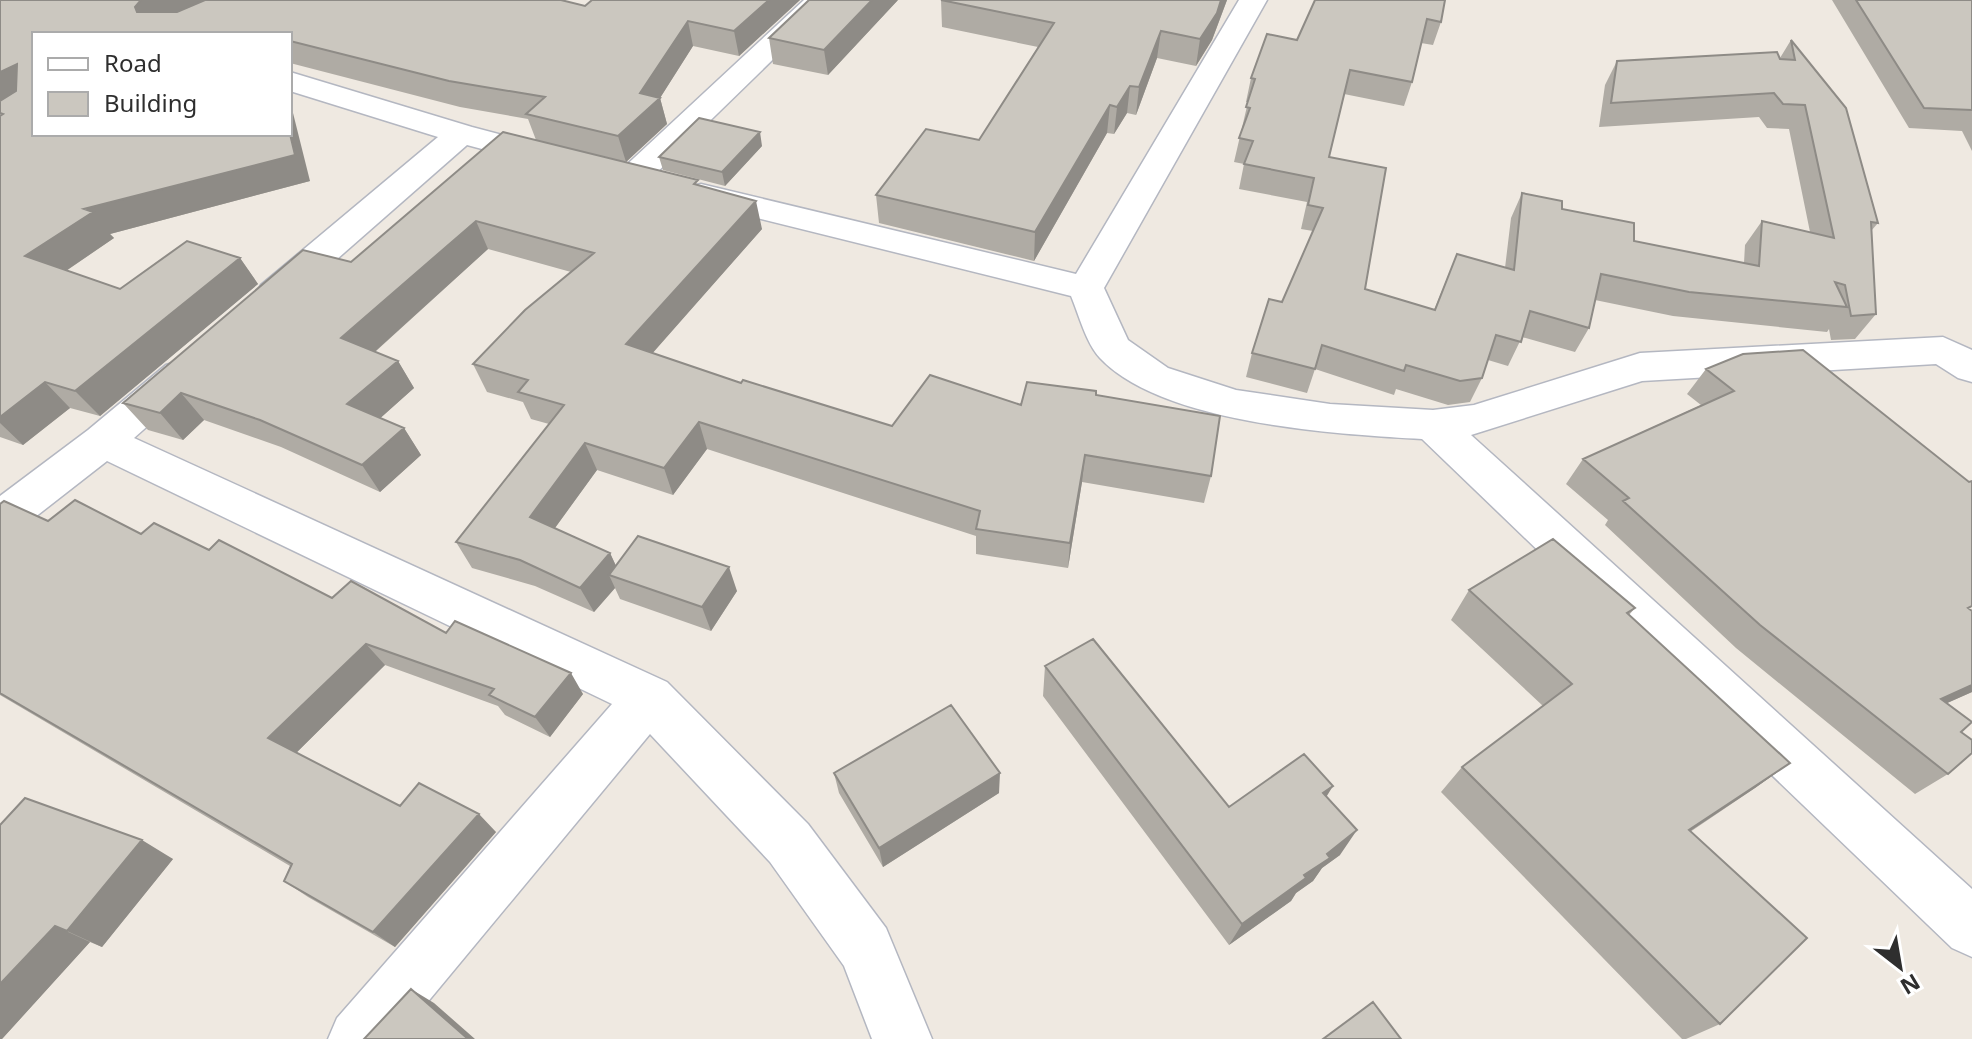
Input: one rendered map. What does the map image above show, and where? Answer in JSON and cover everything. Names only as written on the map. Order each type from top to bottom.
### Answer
[{"type":"street","points":[[603,170],[820,0]]},
{"type":"street","points":[[1086,288],[1253,0]]},
{"type":"street","points":[[292,82],[461,134],[1086,288]]},
{"type":"street","points":[[246,318],[461,134]]},
{"type":"street","points":[[1086,288],[1113,348],[1154,378],[1234,404],[1330,419],[1433,425],[1475,420],[1640,367],[1962,355]]},
{"type":"street","points":[[0,520],[103,441],[210,349]]},
{"type":"street","points":[[1433,425],[1972,928]]},
{"type":"street","points":[[103,441],[649,698],[789,843],[866,948],[902,1039]]},
{"type":"street","points":[[358,1039],[649,698]]},
{"type":"building","points":[[0,0],[141,0],[135,7],[137,12],[177,12],[205,0],[561,0],[585,6],[592,0],[769,0],[734,31],[688,21],[640,93],[660,98],[618,136],[526,114],[545,97],[449,81],[292,42],[292,32],[32,32],[32,136],[290,136],[295,155],[84,209],[93,212],[25,256],[120,289],[187,241],[240,258],[75,391],[45,382],[0,417],[0,116],[3,114],[0,113],[0,101],[16,91],[17,64],[0,72]]},
{"type":"building","points":[[809,0],[872,0],[824,50],[769,38]]},
{"type":"building","points":[[941,0],[1221,0],[1217,13],[1200,39],[1161,31],[1139,87],[1130,86],[1117,107],[1110,105],[1035,232],[876,195],[926,129],[979,140],[1054,23]]},
{"type":"building","points":[[1315,0],[1445,0],[1441,22],[1427,19],[1412,82],[1350,70],[1329,157],[1386,168],[1365,289],[1435,310],[1457,254],[1514,270],[1522,193],[1562,201],[1562,209],[1634,223],[1634,241],[1759,266],[1762,221],[1834,238],[1805,105],[1783,104],[1774,93],[1611,103],[1617,61],[1777,52],[1780,59],[1795,60],[1791,40],[1846,108],[1878,223],[1871,222],[1876,314],[1851,316],[1845,285],[1835,282],[1847,307],[1689,292],[1601,274],[1589,328],[1530,311],[1521,342],[1496,335],[1482,378],[1460,381],[1406,365],[1404,371],[1322,345],[1315,369],[1252,353],[1269,299],[1282,302],[1323,208],[1308,205],[1314,178],[1244,164],[1253,141],[1239,138],[1250,108],[1246,107],[1255,79],[1251,78],[1267,34],[1297,40]]},
{"type":"building","points":[[1856,0],[1972,0],[1972,110],[1924,108]]},
{"type":"building","points":[[699,118],[760,132],[722,172],[659,157]]},
{"type":"building","points":[[503,132],[698,180],[694,184],[756,201],[626,344],[741,383],[743,380],[892,426],[930,375],[1021,405],[1027,382],[1096,391],[1096,395],[1220,416],[1211,476],[1085,455],[1070,543],[976,529],[980,511],[699,422],[664,468],[585,443],[530,517],[610,553],[580,588],[520,560],[456,542],[564,405],[518,392],[528,380],[473,364],[525,310],[594,253],[476,221],[341,338],[398,361],[347,404],[404,428],[362,465],[260,420],[181,393],[160,413],[123,403],[303,250],[351,262]]},
{"type":"building","points":[[1803,350],[1969,482],[1972,481],[1972,606],[1968,608],[1972,611],[1972,685],[1941,699],[1972,722],[1961,732],[1972,740],[1972,753],[1948,774],[1760,625],[1623,501],[1629,498],[1583,459],[1734,391],[1706,369],[1743,354]]},
{"type":"building","points":[[75,500],[141,534],[154,523],[209,550],[219,540],[332,598],[351,581],[446,633],[455,621],[571,673],[535,717],[489,695],[494,689],[366,644],[268,738],[400,806],[419,783],[479,814],[373,932],[284,881],[292,864],[0,693],[0,504],[4,501],[48,521]]},
{"type":"building","points":[[638,536],[729,567],[702,607],[609,575]]},
{"type":"building","points":[[1553,539],[1635,608],[1627,613],[1790,763],[1689,830],[1807,938],[1720,1024],[1462,767],[1572,684],[1469,590]]},
{"type":"building","points":[[1093,639],[1229,807],[1304,754],[1333,786],[1323,793],[1357,830],[1327,854],[1330,858],[1304,875],[1306,878],[1242,924],[1045,666]]},
{"type":"building","points":[[951,705],[1000,773],[879,848],[834,773]]},
{"type":"building","points":[[25,798],[142,840],[67,931],[55,926],[0,984],[0,825]]},
{"type":"building","points":[[411,989],[468,1039],[364,1039]]},
{"type":"building","points":[[1373,1002],[1401,1039],[1323,1039]]}]
